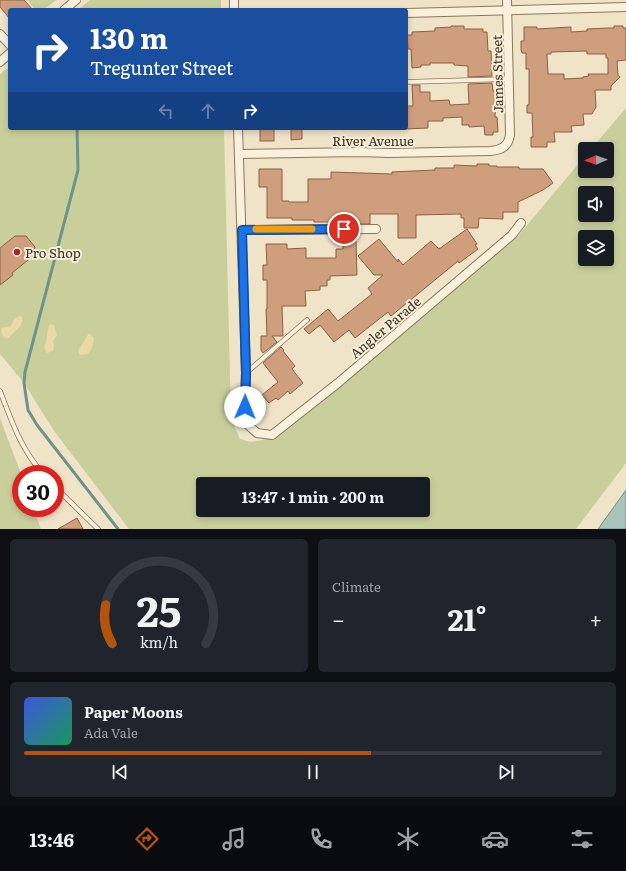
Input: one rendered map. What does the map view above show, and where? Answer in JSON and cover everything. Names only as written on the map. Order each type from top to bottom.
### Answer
[{"type":"street","points":[[66,8],[76,0]]},
{"type":"street","name":"James Street","points":[[506,146],[510,136],[510,79],[507,0]]},
{"type":"street","points":[[408,13],[626,7]]},
{"type":"street","points":[[0,34],[8,44]]},
{"type":"street","points":[[0,62],[8,55]]},
{"type":"street","points":[[238,130],[246,373]]},
{"type":"street","name":"River Avenue","points":[[239,154],[490,151],[501,149],[506,146]]},
{"type":"street","name":"Angler Parade","points":[[246,373],[245,407],[248,425],[257,433],[272,436],[338,383],[512,235],[521,224]]},
{"type":"street","points":[[242,230],[376,229]]},
{"type":"lane","points":[[408,82],[510,79]]},
{"type":"lane","points":[[246,373],[307,320]]},
{"type":"lane","points":[[0,391],[20,442],[37,465]]},
{"type":"lane","points":[[64,496],[98,529]]},
{"type":"green space","points":[[27,0],[57,0],[45,8],[34,8]]},
{"type":"green space","points":[[90,0],[221,0],[221,8],[80,8]]},
{"type":"green space","points":[[8,68],[8,130],[224,130],[231,418],[240,439],[251,442],[272,438],[518,236],[578,164],[578,178],[614,178],[614,142],[597,142],[626,108],[626,463],[576,529],[129,529],[54,431],[24,383],[0,354],[0,74]]},
{"type":"green space","points":[[0,418],[18,465],[12,465],[12,517],[36,517],[41,529],[0,529]]},
{"type":"sand","points":[[20,316],[22,317],[22,320],[20,326],[9,338],[3,336],[1,330],[2,328],[11,326],[14,319]]},
{"type":"sand","points":[[50,324],[54,325],[57,335],[53,341],[53,351],[47,353],[44,348]]},
{"type":"sand","points":[[89,333],[94,338],[92,348],[88,354],[80,355],[78,351]]},
{"type":"water","points":[[626,490],[626,529],[598,529]]},
{"type":"building","points":[[0,0],[24,0],[31,8],[8,8],[8,17],[0,7]]},
{"type":"building","points":[[464,26],[464,29],[483,29],[483,32],[487,32],[488,51],[491,51],[492,76],[468,77],[468,66],[454,65],[454,63],[430,63],[430,65],[421,65],[421,67],[412,68],[411,49],[408,49],[408,35],[412,35],[412,32],[435,31],[435,28]]},
{"type":"building","points":[[614,26],[623,26],[623,28],[626,28],[626,60],[617,61],[618,75],[620,77],[611,86],[611,90],[595,90],[596,107],[592,114],[583,114],[584,125],[571,126],[572,132],[554,132],[555,142],[547,142],[547,147],[531,147],[531,137],[533,137],[532,113],[527,113],[527,105],[529,105],[529,69],[526,69],[526,53],[522,53],[521,50],[521,41],[524,41],[524,27],[537,27],[537,29],[571,27],[571,32],[587,31],[587,29],[614,28]],"holes":[[[587,51],[587,54],[606,54],[606,58],[608,58],[608,74],[588,74],[589,76],[583,78],[564,79],[564,74],[548,74],[547,54],[551,54],[551,52]]]},
{"type":"building","points":[[492,83],[493,91],[496,91],[495,117],[497,117],[498,132],[493,132],[493,135],[485,135],[484,126],[469,127],[469,125],[462,125],[462,117],[443,118],[443,121],[428,121],[428,128],[408,129],[408,106],[413,106],[412,85],[420,85],[420,92],[430,92],[430,101],[449,100],[450,105],[469,104],[468,84]]},
{"type":"building","points":[[260,130],[274,130],[274,141],[260,141]]},
{"type":"building","points":[[291,130],[302,130],[302,139],[291,140]]},
{"type":"building","points":[[477,164],[489,164],[489,166],[497,167],[519,167],[519,169],[543,169],[553,183],[543,190],[518,202],[518,212],[503,212],[503,219],[479,218],[478,228],[464,228],[464,218],[461,218],[461,214],[416,215],[416,238],[398,238],[398,214],[370,214],[370,224],[333,224],[333,222],[314,222],[314,220],[292,220],[292,218],[267,218],[267,187],[259,187],[259,169],[282,169],[282,201],[308,202],[308,179],[331,179],[331,172],[392,174],[392,172],[435,170],[435,168],[454,168],[454,165],[477,166]]},
{"type":"building","points":[[467,229],[477,244],[475,245],[478,249],[459,263],[458,261],[391,316],[388,312],[355,338],[349,330],[334,342],[320,325],[309,334],[304,329],[328,309],[338,321],[372,294],[368,288],[383,275],[374,275],[358,256],[379,239],[398,262],[398,259],[403,265],[431,241],[439,249]]},
{"type":"building","name":"Pro Shop","points":[[15,236],[26,236],[35,247],[33,256],[0,285],[0,248]]},
{"type":"building","points":[[343,241],[356,241],[357,275],[330,276],[330,280],[327,280],[327,286],[320,286],[320,290],[305,291],[306,306],[282,306],[283,336],[272,336],[277,342],[263,353],[261,350],[261,336],[267,336],[267,280],[263,280],[263,265],[267,265],[266,244],[287,244],[287,249],[306,248],[306,258],[336,258],[336,249],[343,249]]},
{"type":"building","points":[[281,347],[295,366],[292,369],[303,383],[290,394],[288,391],[278,400],[276,398],[269,403],[262,395],[278,382],[263,363]]},
{"type":"building","points":[[77,518],[83,529],[58,529]]},
{"type":"waterway","points":[[77,130],[78,170],[25,372],[24,383],[28,410],[37,425],[118,529]]},
{"type":"slow traffic","points":[[256,229],[312,229]]},
{"type":"place","name":"Pro Shop","points":[[17,252]]},
{"type":"route","points":[[245,407],[246,373],[242,230],[344,229]]}]
